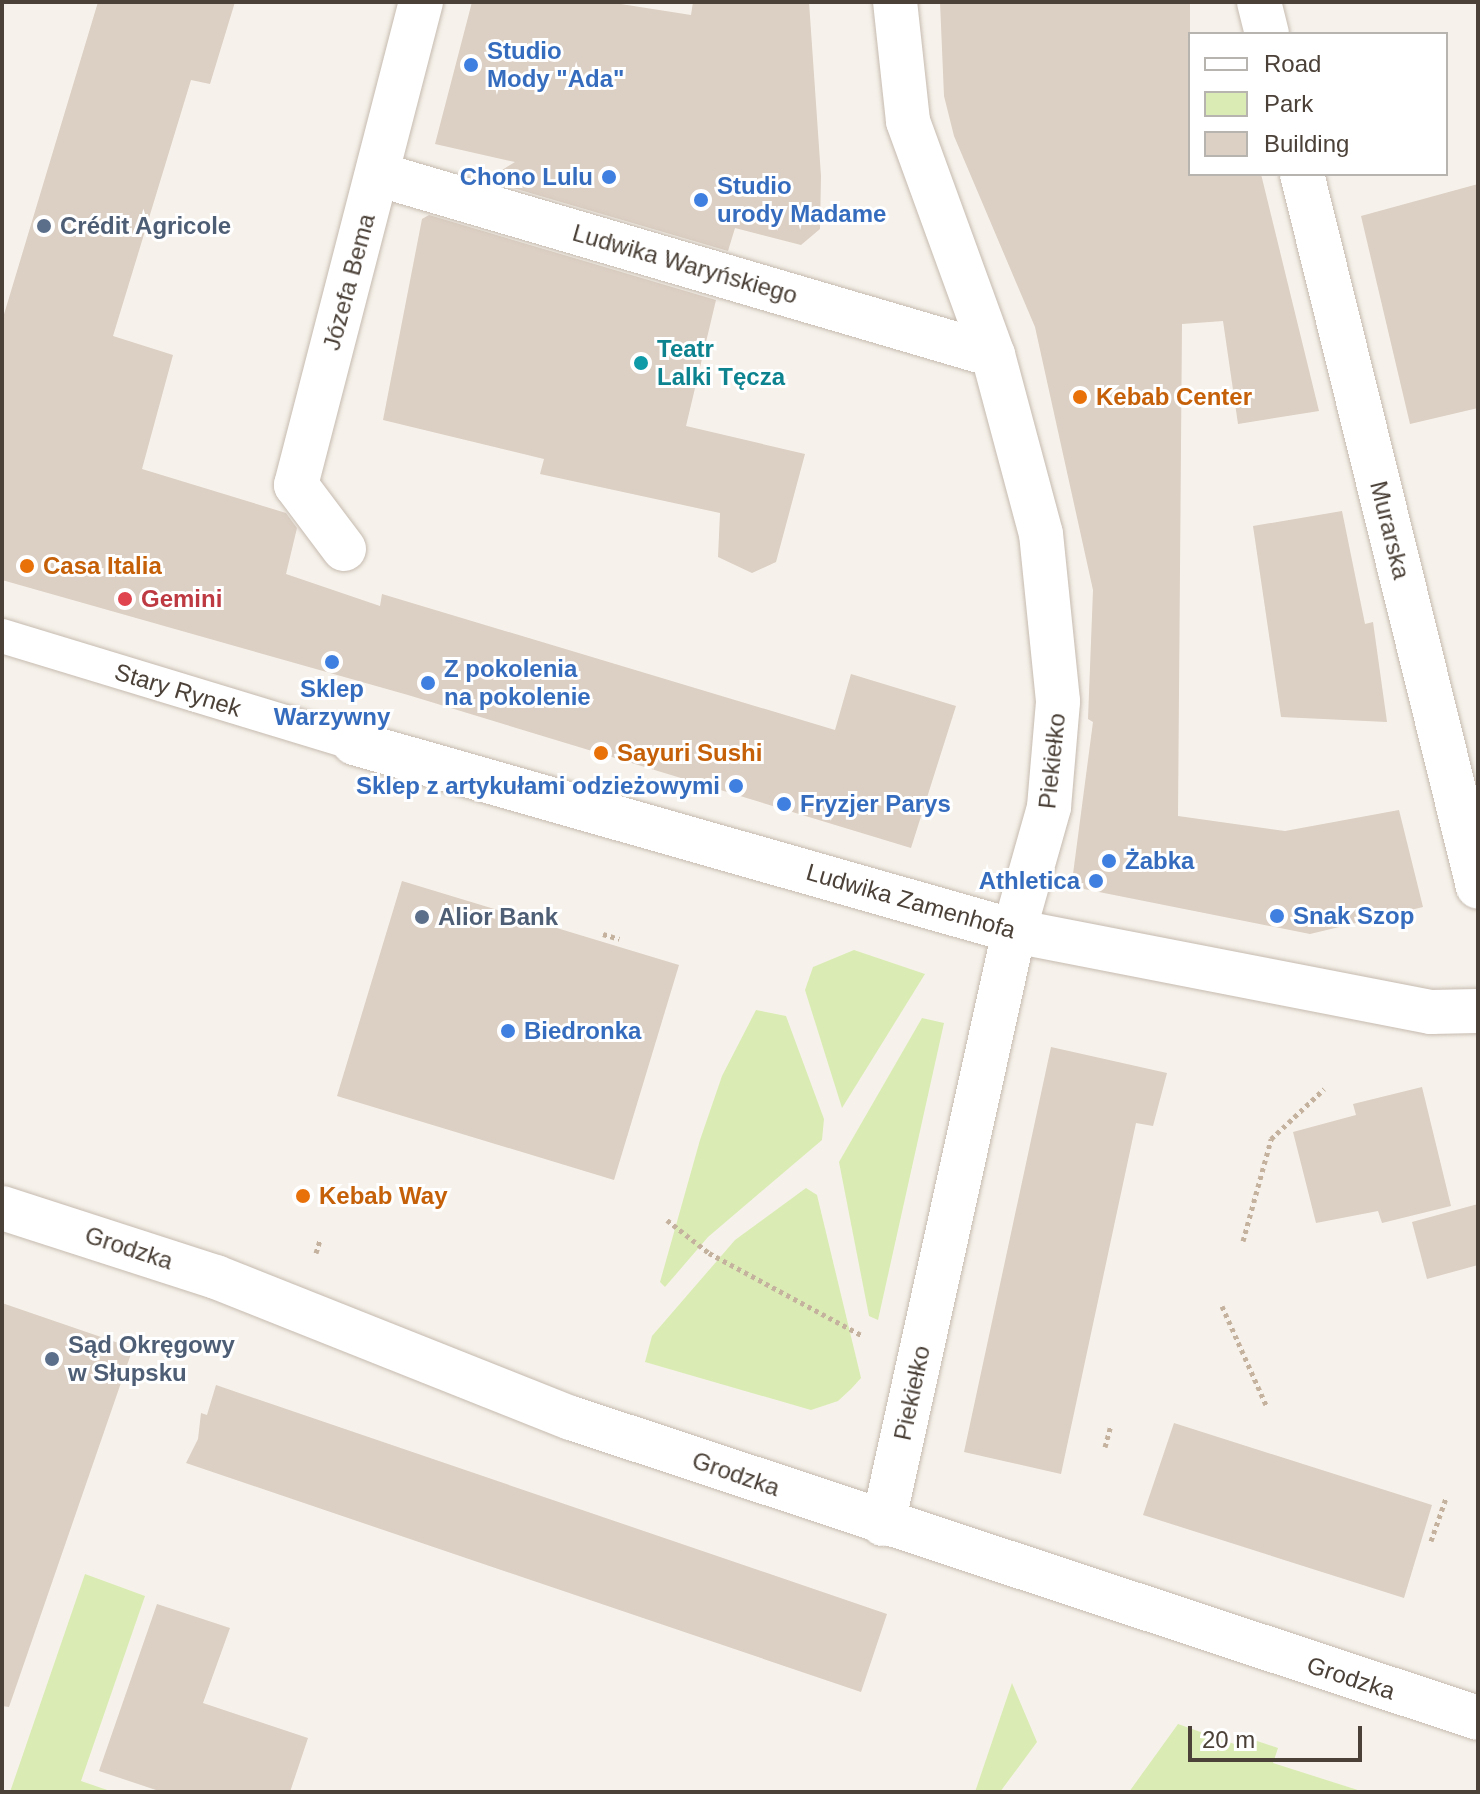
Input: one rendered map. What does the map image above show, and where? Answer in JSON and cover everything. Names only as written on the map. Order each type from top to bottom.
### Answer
[{"type":"street","name":"Józefa Bema","points":[[344,549],[296,485],[421,2]]},
{"type":"street","name":"Piekiełko","points":[[883,1524],[1014,931],[1049,807],[1058,701],[1041,534],[993,355],[908,121],[895,2]]},
{"type":"street","points":[[1259,2],[1266,32]]},
{"type":"street","name":"Ludwika Waryńskiego","points":[[377,174],[993,355]]},
{"type":"street","name":"Murarska","points":[[1302,176],[1478,887]]},
{"type":"street","name":"Stary Rynek","points":[[2,636],[354,743]]},
{"type":"street","name":"Ludwika Zamenhofa","points":[[354,743],[1014,931],[1431,1012],[1478,1011]]},
{"type":"street","name":"Grodzka","points":[[2,1208],[216,1277],[571,1418],[883,1524],[1478,1718]]},
{"type":"path","points":[[603,934],[619,939]]},
{"type":"path","points":[[1243,1241],[1271,1139],[1324,1089]]},
{"type":"path","points":[[667,1220],[709,1253],[863,1336]]},
{"type":"path","points":[[316,1253],[320,1240]]},
{"type":"path","points":[[1222,1306],[1266,1405]]},
{"type":"path","points":[[1105,1447],[1111,1425]]},
{"type":"path","points":[[1431,1541],[1446,1498]]},
{"type":"green space","points":[[854,950],[925,974],[842,1108],[805,990],[813,967]]},
{"type":"green space","points":[[756,1010],[786,1016],[824,1119],[822,1140],[708,1237],[665,1287],[660,1282],[700,1140],[722,1076]]},
{"type":"green space","points":[[922,1018],[944,1023],[878,1320],[869,1316],[839,1162]]},
{"type":"green space","points":[[806,1188],[817,1195],[861,1378],[851,1389],[838,1401],[811,1410],[645,1362],[652,1336],[735,1240]]},
{"type":"green space","points":[[85,1574],[145,1596],[81,1781],[113,1792],[10,1792]]},
{"type":"green space","points":[[1012,1683],[1037,1742],[1000,1792],[975,1792]]},
{"type":"green space","points":[[1178,1724],[1240,1746],[1245,1737],[1278,1748],[1273,1763],[1364,1792],[1129,1792]]},
{"type":"building","points":[[98,2],[235,2],[210,84],[191,80],[113,336],[173,355],[142,469],[286,513],[297,528],[286,574],[380,606],[382,594],[835,730],[851,674],[956,706],[911,848],[408,695],[2,580],[2,321]]},
{"type":"building","points":[[472,2],[608,2],[691,15],[693,2],[809,2],[821,176],[820,229],[801,245],[735,228],[728,251],[486,180],[515,162],[435,144]]},
{"type":"building","points":[[940,2],[1190,2],[1188,176],[1261,176],[1319,411],[1238,424],[1223,321],[1182,324],[1178,816],[1285,831],[1399,810],[1423,907],[1310,934],[1084,889],[1073,874],[1093,722],[1088,719],[1093,590],[1035,327],[954,136],[944,96]]},
{"type":"building","points":[[1478,184],[1478,408],[1410,424],[1361,216]]},
{"type":"building","points":[[429,215],[716,300],[686,426],[805,454],[776,562],[752,573],[718,557],[720,513],[540,474],[544,459],[383,420],[422,219]]},
{"type":"building","points":[[1342,511],[1365,624],[1373,622],[1387,722],[1281,717],[1253,526]]},
{"type":"building","name":"Biedronka","points":[[402,881],[679,965],[614,1180],[337,1096]]},
{"type":"building","points":[[1051,1047],[1167,1073],[1153,1126],[1136,1123],[1061,1474],[964,1452]]},
{"type":"building","points":[[1422,1087],[1451,1206],[1382,1223],[1378,1211],[1316,1223],[1293,1132],[1356,1115],[1353,1104]]},
{"type":"building","points":[[1478,1204],[1478,1265],[1427,1279],[1412,1222]]},
{"type":"building","points":[[2,1303],[133,1348],[9,1707],[2,1706]]},
{"type":"building","points":[[216,1385],[887,1614],[861,1692],[186,1463],[198,1439],[201,1413],[207,1415]]},
{"type":"building","points":[[1174,1423],[1432,1505],[1404,1598],[1143,1515]]},
{"type":"building","points":[[157,1604],[230,1628],[203,1703],[308,1738],[290,1792],[162,1792],[99,1771]]},
{"type":"place","name":"Studio Mody \"Ada\"","points":[[471,65]]},
{"type":"place","name":"Chono Lulu","points":[[609,177]]},
{"type":"place","name":"Studio urody Madame","points":[[701,200]]},
{"type":"place","name":"Crédit Agricole","points":[[44,226]]},
{"type":"place","name":"Teatr Lalki Tęcza","points":[[641,363]]},
{"type":"place","name":"Kebab Center","points":[[1080,397]]},
{"type":"place","name":"Casa Italia","points":[[27,566]]},
{"type":"place","name":"Gemini","points":[[125,599]]},
{"type":"place","name":"Sklep Warzywny","points":[[332,662]]},
{"type":"place","name":"Z pokolenia na pokolenie","points":[[428,683]]},
{"type":"place","name":"Sayuri Sushi","points":[[601,753]]},
{"type":"place","name":"Sklep z artykułami odzieżowymi","points":[[736,786]]},
{"type":"place","name":"Fryzjer Parys","points":[[784,804]]},
{"type":"place","name":"Żabka","points":[[1109,861]]},
{"type":"place","name":"Athletica","points":[[1096,881]]},
{"type":"place","name":"Snak Szop","points":[[1277,916]]},
{"type":"place","name":"Alior Bank","points":[[422,917]]},
{"type":"place","name":"Biedronka","points":[[508,1031]]},
{"type":"place","name":"Kebab Way","points":[[303,1196]]},
{"type":"place","name":"Sąd Okręgowy w Słupsku","points":[[52,1359]]}]
